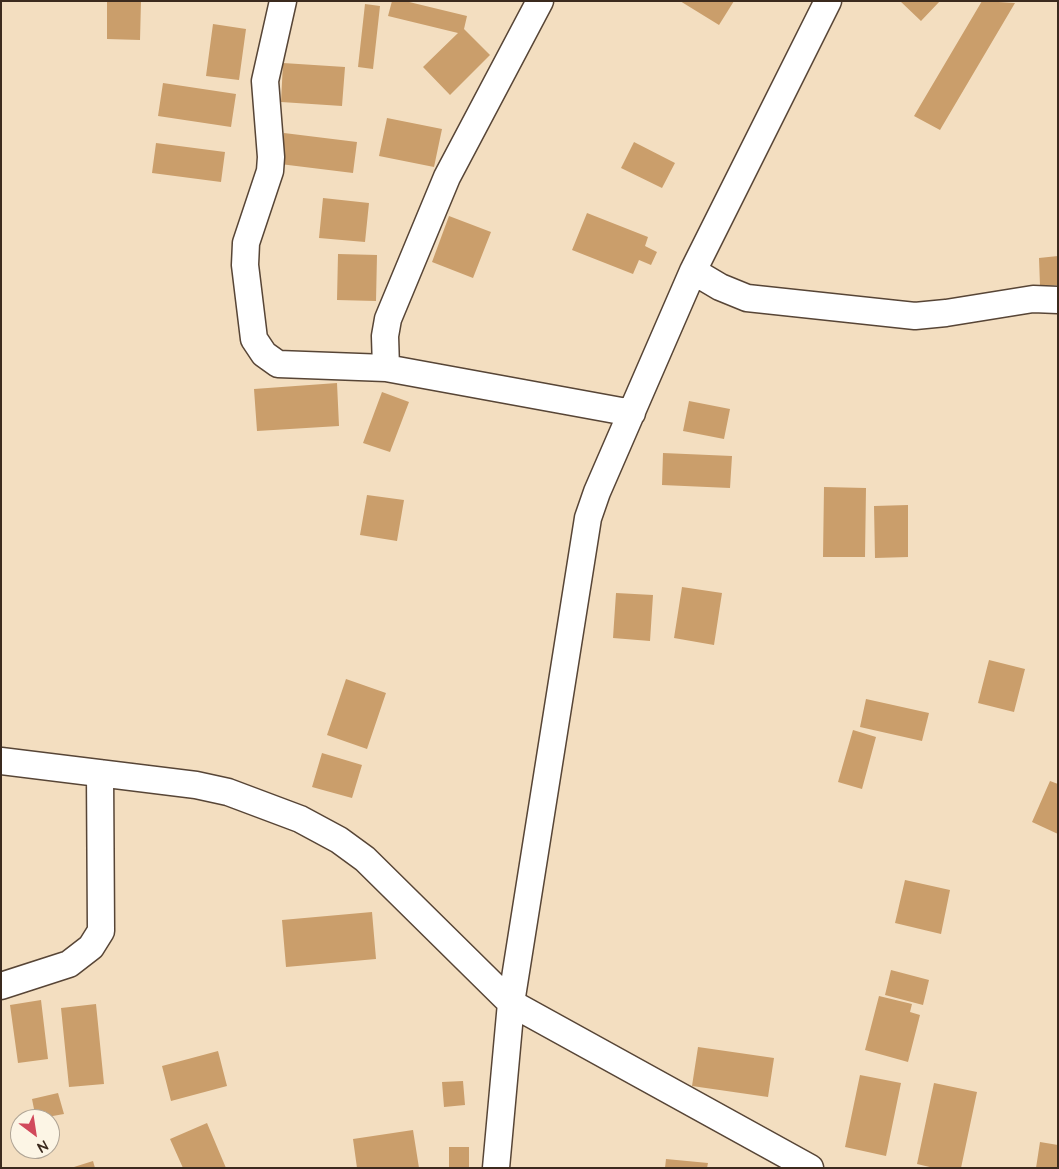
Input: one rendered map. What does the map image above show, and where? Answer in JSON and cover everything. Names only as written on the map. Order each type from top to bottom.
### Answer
[{"type":"street","points":[[283,1],[265,80],[270,171],[246,243],[245,265],[254,339],[264,354],[278,364],[386,368],[632,413]]},
{"type":"street","points":[[386,368],[385,336],[388,319],[440,194],[540,1]]},
{"type":"street","points":[[496,1168],[511,1002],[588,518],[597,492],[693,271],[828,1]]},
{"type":"street","points":[[693,271],[720,287],[747,298],[915,316],[946,314],[1034,299],[1058,300]]},
{"type":"street","points":[[1,761],[196,785],[228,792],[300,819],[338,840],[365,859],[511,1002],[810,1168]]},
{"type":"street","points":[[1,986],[69,964],[91,947],[101,931],[100,773]]},
{"type":"building","points":[[107,1],[141,1],[140,40],[107,39]]},
{"type":"building","points":[[392,1],[405,1],[467,16],[464,29],[490,55],[450,95],[423,67],[458,33],[388,16]]},
{"type":"building","points":[[680,1],[734,1],[719,25]]},
{"type":"building","points":[[900,1],[940,1],[921,21]]},
{"type":"building","points":[[982,1],[1015,3],[940,130],[914,116]]},
{"type":"building","points":[[365,4],[380,6],[373,69],[358,67]]},
{"type":"building","points":[[213,24],[246,29],[239,80],[206,76]]},
{"type":"building","points":[[283,63],[345,67],[342,106],[281,102]]},
{"type":"building","points":[[163,83],[236,94],[231,127],[158,116]]},
{"type":"building","points":[[387,118],[442,129],[434,167],[379,156]]},
{"type":"building","points":[[284,133],[357,142],[353,173],[280,164]]},
{"type":"building","points":[[634,142],[675,163],[662,188],[621,168]]},
{"type":"building","points":[[156,143],[225,152],[221,182],[152,173]]},
{"type":"building","points":[[323,198],[369,203],[365,242],[319,238]]},
{"type":"building","points":[[587,213],[648,237],[645,246],[657,252],[651,265],[639,260],[633,274],[572,250]]},
{"type":"building","points":[[449,216],[491,232],[473,278],[432,262]]},
{"type":"building","points":[[338,254],[377,255],[376,301],[337,300]]},
{"type":"building","points":[[1058,256],[1058,285],[1040,286],[1039,258]]},
{"type":"building","points":[[337,383],[339,426],[257,431],[254,389]]},
{"type":"building","points":[[382,392],[409,402],[390,452],[363,443]]},
{"type":"building","points":[[689,401],[730,409],[724,439],[683,431]]},
{"type":"building","points":[[663,453],[732,456],[730,488],[662,485]]},
{"type":"building","points":[[824,487],[866,488],[865,557],[823,557]]},
{"type":"building","points":[[367,495],[404,500],[397,541],[360,535]]},
{"type":"building","points":[[908,505],[908,557],[875,558],[874,506]]},
{"type":"building","points":[[682,587],[722,593],[714,645],[674,638]]},
{"type":"building","points":[[616,593],[653,595],[650,641],[613,638]]},
{"type":"building","points":[[989,660],[1025,669],[1014,712],[978,703]]},
{"type":"building","points":[[346,679],[386,693],[367,749],[327,735]]},
{"type":"building","points":[[866,699],[929,713],[922,741],[860,727]]},
{"type":"building","points":[[853,730],[876,737],[862,789],[838,782]]},
{"type":"building","points":[[322,753],[362,765],[352,798],[312,787]]},
{"type":"building","points":[[1050,781],[1058,784],[1058,834],[1032,822]]},
{"type":"building","points":[[905,880],[950,890],[941,934],[895,923]]},
{"type":"building","points":[[372,912],[376,959],[286,967],[282,920]]},
{"type":"building","points":[[891,970],[929,980],[923,1005],[885,995]]},
{"type":"building","points":[[879,996],[912,1004],[910,1012],[920,1015],[908,1062],[865,1050]]},
{"type":"building","points":[[41,1000],[48,1059],[18,1063],[10,1005]]},
{"type":"building","points":[[96,1004],[104,1084],[69,1087],[61,1008]]},
{"type":"building","points":[[698,1047],[774,1058],[768,1097],[692,1086]]},
{"type":"building","points":[[218,1051],[227,1086],[171,1101],[162,1066]]},
{"type":"building","points":[[860,1075],[901,1083],[886,1156],[845,1147]]},
{"type":"building","points":[[463,1081],[465,1105],[444,1107],[442,1082]]},
{"type":"building","points":[[934,1083],[977,1092],[961,1168],[934,1168],[917,1164]]},
{"type":"building","points":[[58,1093],[64,1114],[60,1115],[60,1109],[34,1109],[32,1099]]},
{"type":"building","points":[[207,1123],[226,1168],[183,1168],[170,1139]]},
{"type":"building","points":[[413,1130],[419,1168],[357,1168],[353,1139]]},
{"type":"building","points":[[1040,1142],[1058,1145],[1058,1168],[1036,1168]]},
{"type":"building","points":[[449,1147],[469,1147],[469,1168],[449,1168]]},
{"type":"building","points":[[666,1159],[708,1163],[707,1168],[665,1168]]},
{"type":"building","points":[[93,1161],[95,1168],[74,1168],[74,1167]]}]
